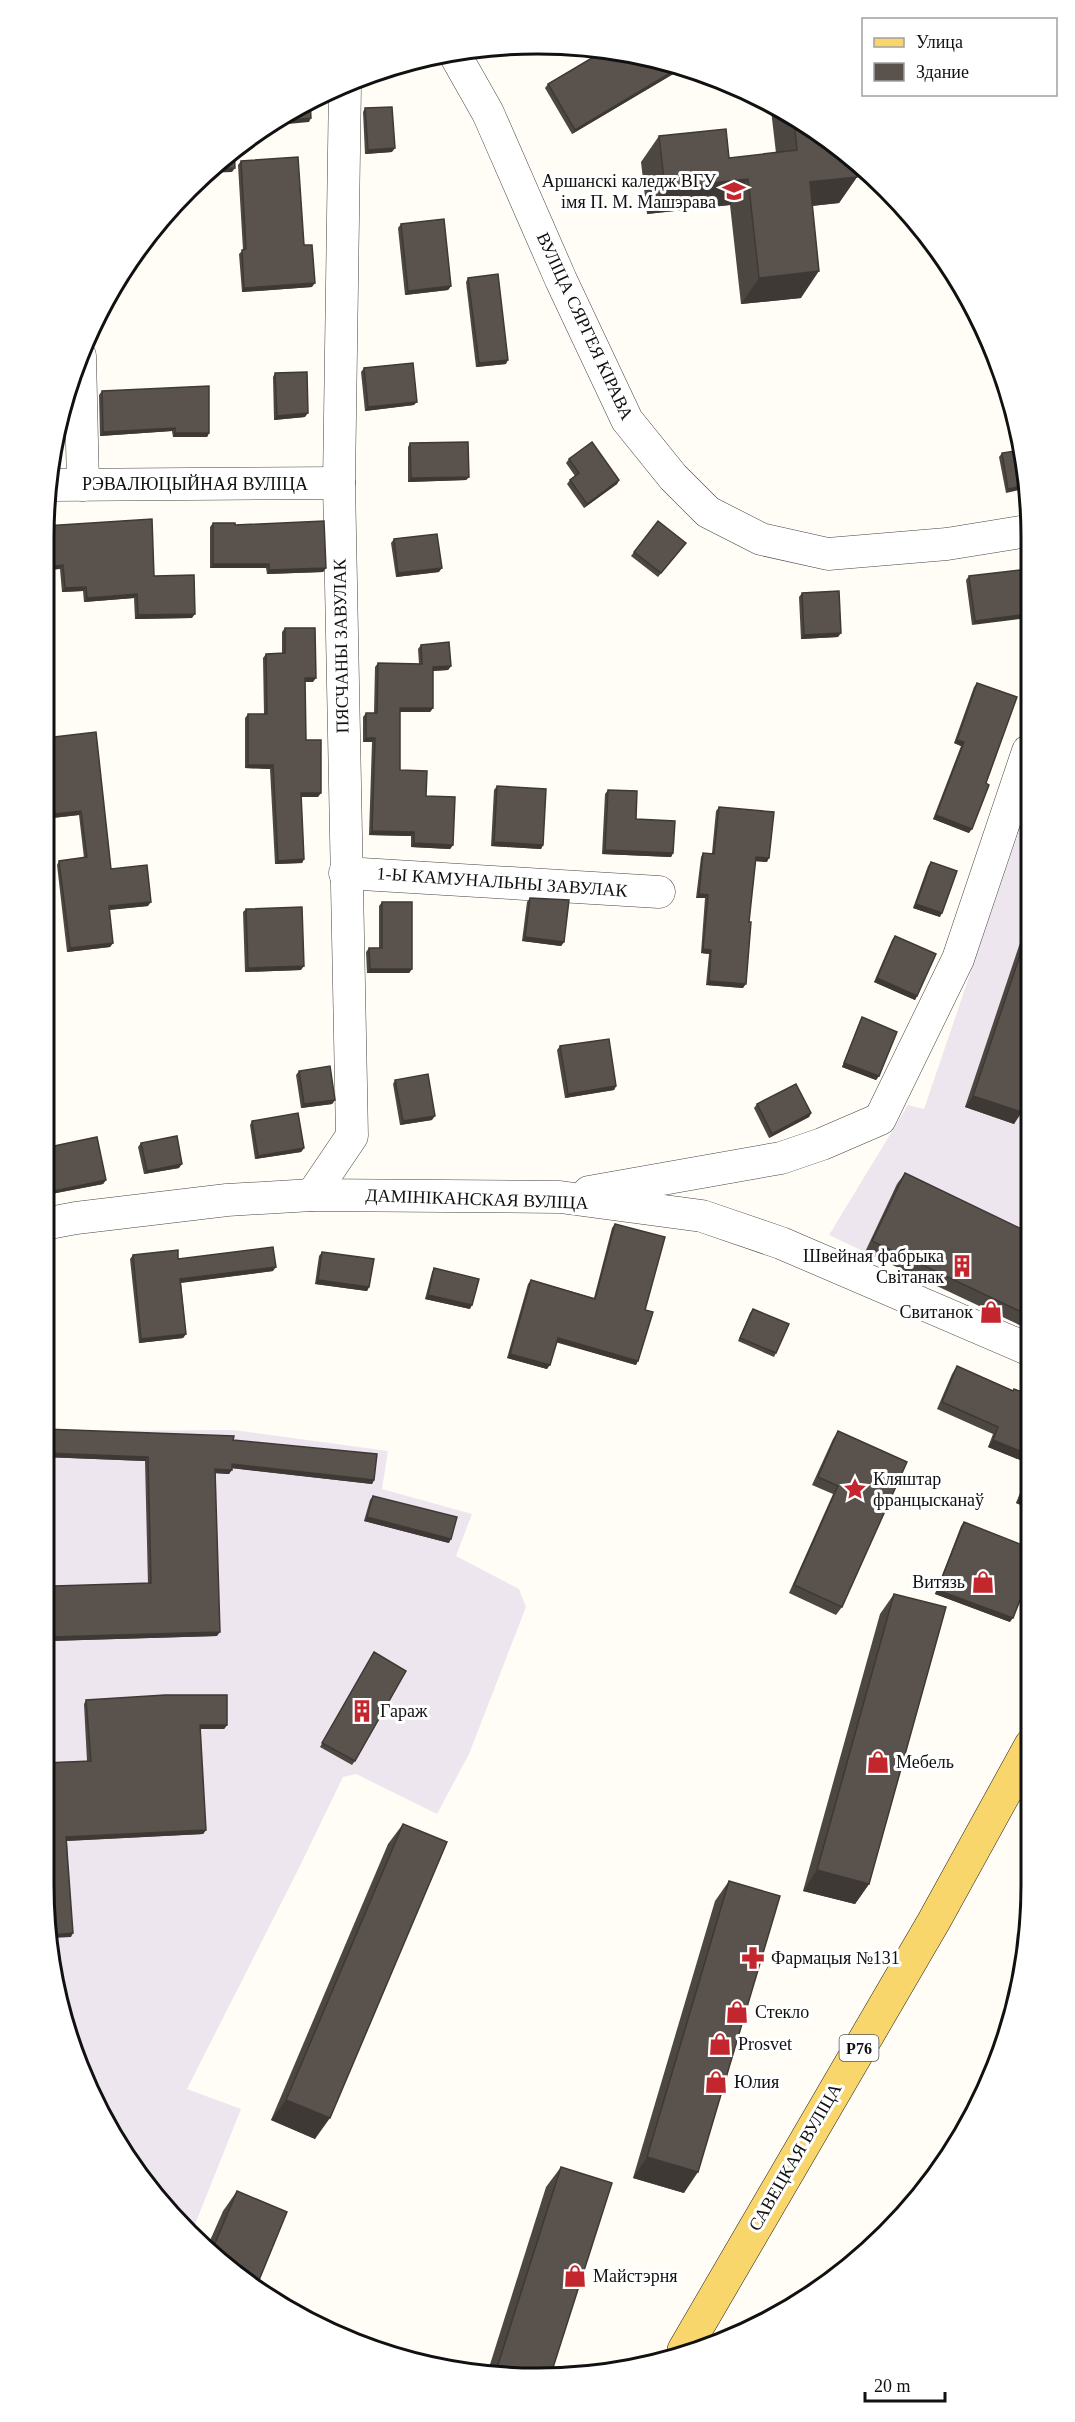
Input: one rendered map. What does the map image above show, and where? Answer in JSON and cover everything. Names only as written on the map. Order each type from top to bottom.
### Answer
[{"type":"main road","name":"САВЕЦКАЯ ВУЛІЦА","points":[[688,2344],[934,1921],[1021,1763]]},
{"type":"street","name":"ВУЛІЦА СЯРГЕЯ КІРАВА","points":[[458,61],[488,112],[561,280],[627,420],[673,477],[708,512],[761,539],[828,554],[946,544],[1021,532]]},
{"type":"street","name":"ПЯСЧАНЫ ЗАВУЛАК","points":[[312,1195],[352,1136],[339,483],[345,94]]},
{"type":"street","points":[[81,380],[83,485]]},
{"type":"street","name":"РЭВАЛЮЦЫЙНАЯ ВУЛІЦА","points":[[57,485],[339,483]]},
{"type":"street","points":[[560,1197],[781,1158],[822,1144],[880,1119],[958,959],[1021,772]]},
{"type":"street","name":"1-Ы КАМУНАЛЬНЫ ЗАВУЛАК","points":[[345,873],[659,892]]},
{"type":"street","name":"ДАМІНІКАНСКАЯ ВУЛІЦА","points":[[54,1222],[227,1200],[312,1195],[560,1197],[702,1216],[781,1243],[1021,1346]]},
{"type":"shaded area","points":[[1021,825],[1021,1326],[829,1235],[908,1105],[924,1109]]},
{"type":"shaded area","points":[[234,1430],[388,1451],[382,1489],[472,1514],[456,1556],[519,1589],[526,1607],[469,1754],[437,1814],[356,1774],[343,1777],[187,2089],[241,2109],[195,2225],[154,2179],[119,2126],[91,2070],[70,2010],[63,1979],[58,1948],[54,1885],[54,1431]]},
{"type":"building","points":[[593,57],[632,63],[671,73],[575,130],[548,84]]},
{"type":"building","points":[[392,107],[395,148],[368,150],[365,108]]},
{"type":"building","points":[[311,111],[311,118],[295,120]]},
{"type":"building","points":[[795,128],[832,154],[857,177],[810,182],[819,271],[759,278],[748,179],[665,188],[659,136],[726,129],[729,158],[797,150]]},
{"type":"building","points":[[298,157],[304,245],[312,245],[315,283],[244,288],[242,250],[246,249],[241,161]]},
{"type":"building","points":[[235,161],[235,168],[226,168]]},
{"type":"building","points":[[444,219],[451,286],[408,291],[401,224]]},
{"type":"building","points":[[498,274],[508,360],[479,363],[468,278]]},
{"type":"building","points":[[413,363],[417,402],[368,407],[364,368]]},
{"type":"building","points":[[307,372],[308,413],[277,416],[275,373]]},
{"type":"building","points":[[209,386],[209,433],[175,433],[175,428],[103,432],[102,391]]},
{"type":"building","points":[[468,442],[469,477],[411,478],[410,443]]},
{"type":"building","points":[[592,442],[619,480],[587,504],[570,480],[579,473],[569,459]]},
{"type":"building","points":[[1013,451],[1018,487],[1008,489],[1002,453]]},
{"type":"building","points":[[152,519],[154,576],[194,575],[195,614],[138,615],[137,594],[87,598],[86,587],[65,588],[63,565],[54,566],[54,525]]},
{"type":"building","points":[[324,521],[326,568],[269,570],[269,564],[213,564],[213,523],[235,523],[235,525]]},
{"type":"building","points":[[658,521],[686,543],[661,573],[634,552]]},
{"type":"building","points":[[437,534],[442,568],[398,573],[394,539]]},
{"type":"building","points":[[1021,570],[1021,615],[975,621],[969,576]]},
{"type":"building","points":[[839,591],[841,633],[804,635],[802,593]]},
{"type":"building","points":[[285,628],[315,628],[316,678],[305,678],[306,740],[321,740],[321,793],[301,793],[304,859],[278,861],[273,765],[248,765],[248,714],[267,714],[266,654],[285,653]]},
{"type":"building","points":[[449,642],[451,666],[433,667],[433,708],[400,708],[400,770],[427,771],[426,796],[455,797],[453,845],[414,843],[414,832],[372,831],[375,738],[366,738],[366,713],[377,713],[378,663],[422,664],[421,645]]},
{"type":"building","points":[[977,683],[1017,697],[986,783],[989,785],[972,829],[936,815],[964,742],[957,740]]},
{"type":"building","points":[[96,732],[111,869],[147,865],[151,902],[109,906],[113,943],[70,948],[59,861],[87,857],[81,811],[55,814],[54,737]]},
{"type":"building","points":[[497,786],[546,789],[543,845],[494,842]]},
{"type":"building","points":[[608,790],[637,791],[636,819],[675,821],[673,853],[605,850]]},
{"type":"building","points":[[719,807],[774,812],[769,858],[756,857],[749,922],[751,922],[746,984],[709,981],[711,950],[703,949],[708,895],[699,894],[703,853],[714,854]]},
{"type":"building","points":[[931,862],[957,871],[942,913],[916,904]]},
{"type":"building","points":[[530,898],[569,900],[564,942],[525,937]]},
{"type":"building","points":[[382,902],[412,902],[412,969],[370,969],[369,948],[382,948]]},
{"type":"building","points":[[302,907],[304,966],[248,968],[246,909]]},
{"type":"building","points":[[895,936],[936,954],[917,996],[877,978]]},
{"type":"building","points":[[1021,952],[1021,1112],[973,1096]]},
{"type":"building","points":[[862,1017],[897,1032],[879,1076],[844,1063]]},
{"type":"building","points":[[609,1039],[616,1086],[568,1094],[560,1046]]},
{"type":"building","points":[[330,1066],[335,1100],[304,1104],[299,1071]]},
{"type":"building","points":[[428,1074],[435,1116],[403,1121],[395,1080]]},
{"type":"building","points":[[796,1084],[811,1113],[772,1134],[757,1104]]},
{"type":"building","points":[[298,1113],[304,1148],[258,1156],[252,1121]]},
{"type":"building","points":[[177,1136],[182,1164],[147,1171],[141,1143]]},
{"type":"building","points":[[97,1137],[106,1180],[54,1191],[54,1146]]},
{"type":"building","name":"Швейная фабрыка Світанак","points":[[905,1173],[1021,1229],[1021,1312],[872,1241]]},
{"type":"building","points":[[615,1224],[665,1237],[645,1310],[653,1312],[638,1361],[558,1338],[550,1365],[510,1354],[531,1280],[595,1299]]},
{"type":"building","points":[[273,1247],[276,1267],[180,1279],[186,1334],[141,1339],[133,1255],[178,1250],[178,1259]]},
{"type":"building","points":[[322,1252],[374,1259],[369,1287],[318,1280]]},
{"type":"building","points":[[434,1268],[479,1279],[472,1305],[428,1295]]},
{"type":"building","points":[[753,1309],[789,1324],[776,1353],[740,1338]]},
{"type":"building","points":[[957,1366],[1013,1391],[1014,1389],[1021,1392],[1021,1451],[993,1440],[998,1427],[942,1402]]},
{"type":"building","points":[[54,1429],[234,1436],[233,1440],[377,1454],[374,1480],[232,1464],[232,1470],[215,1469],[220,1632],[54,1637],[54,1586],[151,1583],[148,1457],[54,1453]]},
{"type":"building","points":[[838,1431],[907,1462],[842,1607],[794,1585],[838,1486],[818,1477]]},
{"type":"building","points":[[373,1496],[457,1517],[451,1539],[367,1517]]},
{"type":"building","name":"Витязь","points":[[964,1522],[1021,1544],[1021,1598],[1013,1618],[937,1590]]},
{"type":"building","points":[[894,1594],[946,1607],[869,1884],[817,1870]]},
{"type":"building","name":"Гараж","points":[[374,1652],[406,1671],[355,1761],[322,1743]]},
{"type":"building","points":[[165,1695],[227,1695],[227,1725],[200,1725],[206,1830],[66,1837],[73,1933],[57,1935],[54,1885],[54,1763],[91,1761],[86,1700]]},
{"type":"building","points":[[403,1824],[447,1842],[330,2118],[286,2100]]},
{"type":"building","points":[[729,1881],[780,1896],[698,2172],[647,2157]]},
{"type":"building","points":[[561,2167],[612,2183],[553,2368],[497,2366]]},
{"type":"building","points":[[237,2191],[287,2212],[259,2280],[215,2244]]},
{"type":"place","name":"Аршанскі каледж ВГУ імя П. М. Машэрава","points":[[734,191]]},
{"type":"place","name":"Швейная фабрыка Світанак","points":[[962,1266]]},
{"type":"place","name":"Свитанок","points":[[991,1312]]},
{"type":"place","name":"Кляштар францысканаў","points":[[855,1489]]},
{"type":"place","name":"Витязь","points":[[983,1582]]},
{"type":"place","name":"Гараж","points":[[362,1711]]},
{"type":"place","name":"Мебель","points":[[878,1762]]},
{"type":"place","name":"Фармацыя №131","points":[[753,1958]]},
{"type":"place","name":"Стекло","points":[[737,2012]]},
{"type":"place","name":"Prosvet","points":[[720,2044]]},
{"type":"place","name":"Юлия","points":[[716,2082]]},
{"type":"place","name":"Майстэрня","points":[[575,2276]]}]
